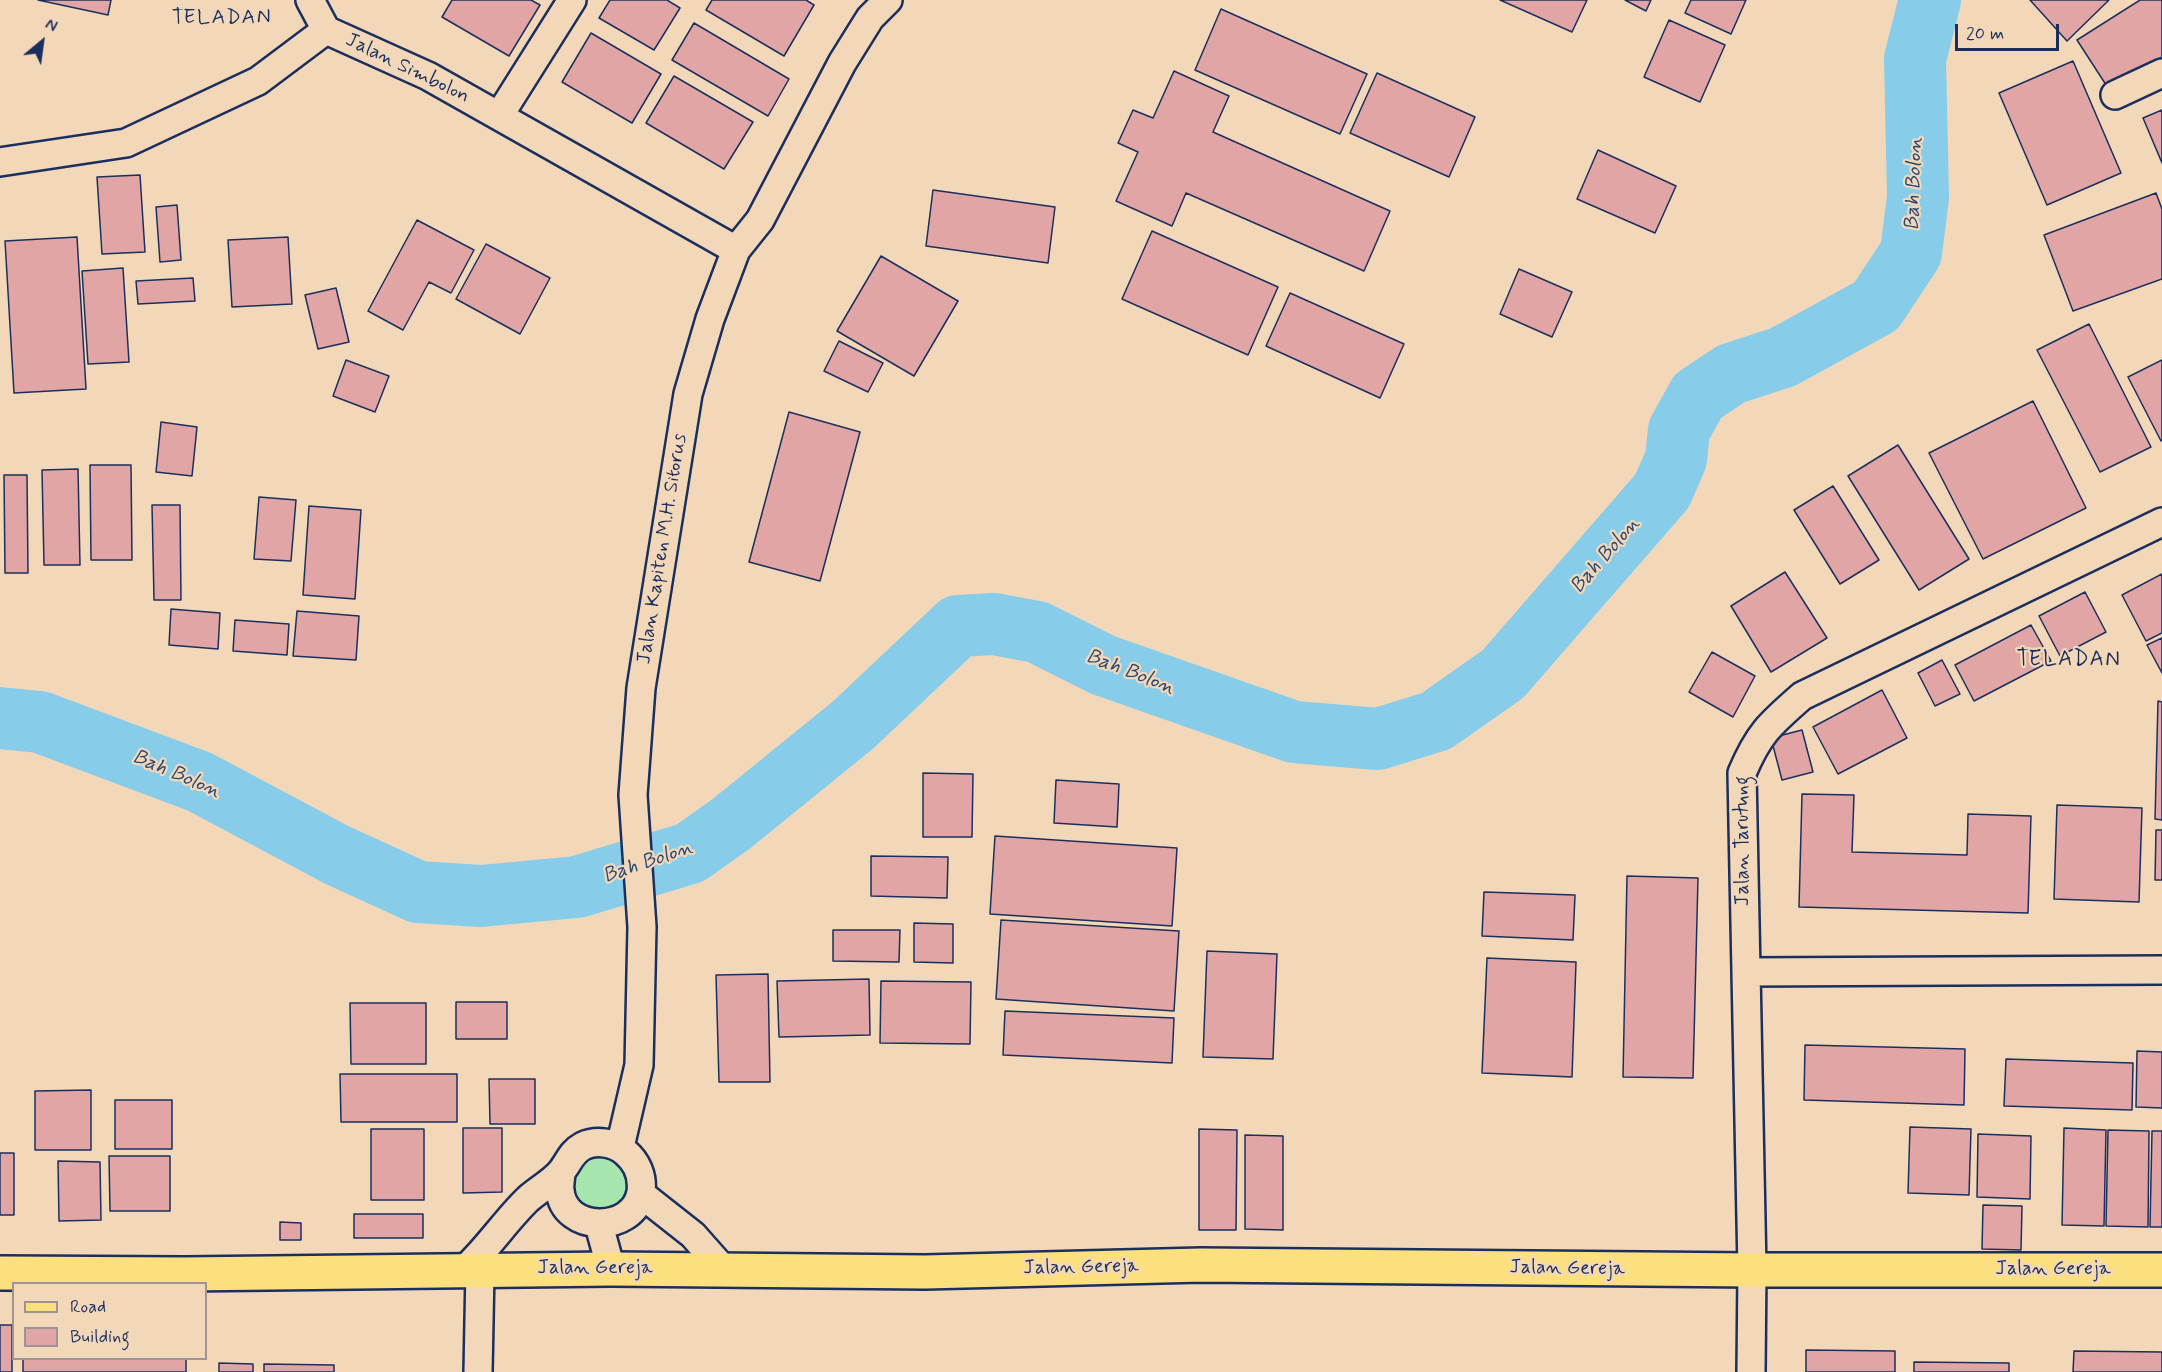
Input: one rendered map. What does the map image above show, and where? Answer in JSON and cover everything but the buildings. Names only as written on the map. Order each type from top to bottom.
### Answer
[{"type":"main road","name":"Jalan Gereja","points":[[0,1273],[185,1274],[611,1269],[925,1272],[1201,1265],[1752,1270],[2162,1270]]},
{"type":"street","points":[[310,0],[326,30]]},
{"type":"street","points":[[499,116],[572,0]]},
{"type":"street","name":"Jalan Kapiten M.H. Sitorus","points":[[620,1147],[639,1065],[642,927],[633,795],[641,688],[688,394],[710,319],[736,250],[760,220],[842,63],[870,18],[888,0]]},
{"type":"street","name":"Jalan Simbolon","points":[[0,162],[126,143],[258,81],[326,30],[428,76],[736,250]]},
{"type":"street","points":[[2115,95],[2162,73]]},
{"type":"street","name":"Jalan Tarutung","points":[[1751,1372],[1752,1270],[1742,773],[1760,735],[1802,696],[2162,522]]},
{"type":"street","points":[[1746,972],[2162,970]]},
{"type":"street","points":[[601,1142],[620,1147],[633,1158],[641,1176],[641,1194],[632,1210],[618,1221],[599,1225],[582,1220],[567,1208],[560,1192],[561,1172],[568,1157],[584,1146],[601,1142]]},
{"type":"street","points":[[478,1372],[472,1270],[528,1200],[561,1172]]},
{"type":"street","points":[[641,1194],[693,1235],[724,1270]]},
{"type":"street","points":[[599,1225],[611,1269]]},
{"type":"green space","points":[[596,1145],[637,1170],[622,1215],[574,1210],[568,1163]]},
{"type":"waterway","name":"Bah Bolon","points":[[0,718],[40,722],[200,782],[337,855],[418,892],[481,896],[577,887],[690,853],[731,824],[853,725],[958,626],[994,624],[1037,632],[1103,665],[1294,732],[1378,739],[1436,721],[1503,674],[1662,491],[1676,459],[1679,430],[1698,396],[1731,374],[1783,357],[1876,306],[1911,253],[1918,197],[1915,59],[1930,0]]},
{"type":"district","name":"TELADAN","points":[[222,19]]},
{"type":"district","name":"TELADAN","points":[[2069,660]]}]
